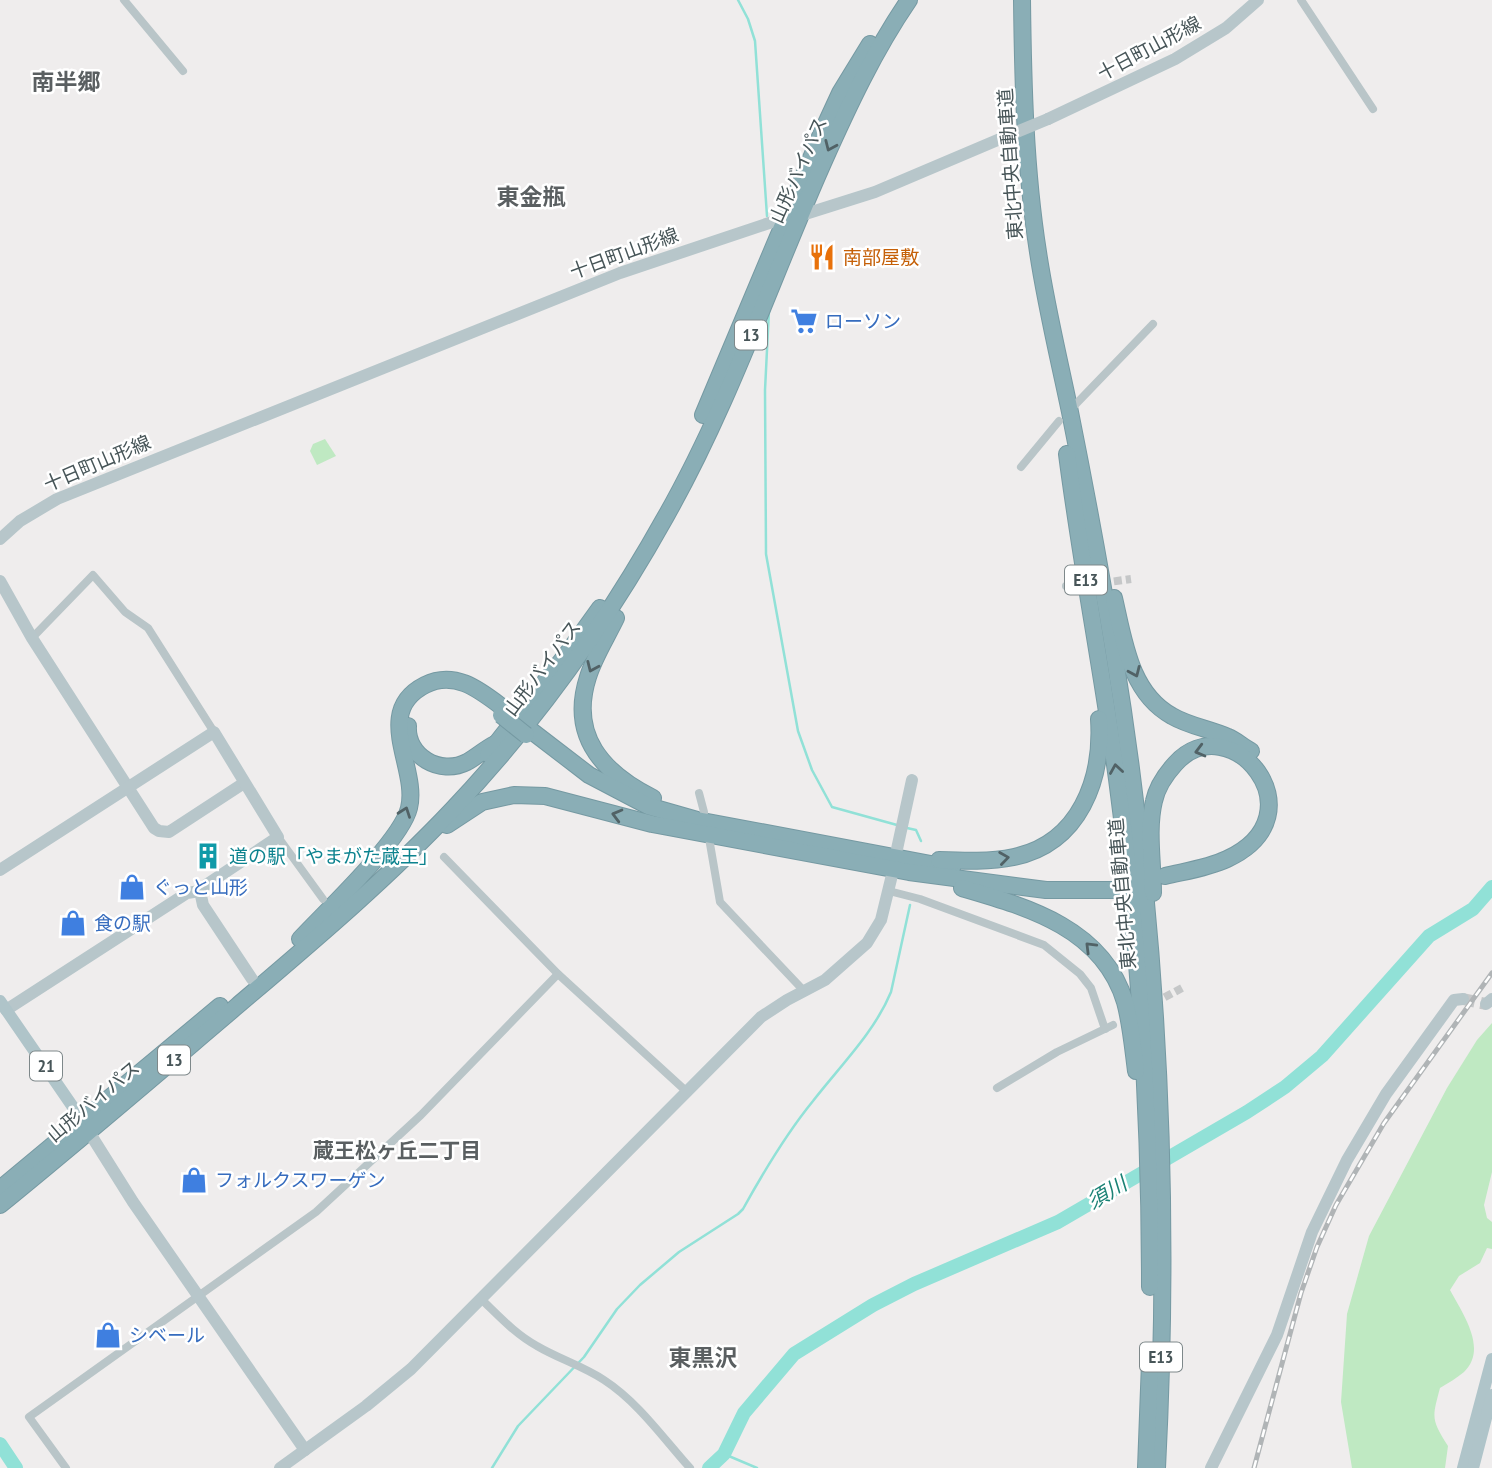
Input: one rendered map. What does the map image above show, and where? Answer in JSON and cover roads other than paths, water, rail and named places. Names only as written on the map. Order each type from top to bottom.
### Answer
[{"type":"highway","name":"山形バイパス","points":[[0,1189],[86,1126],[345,913],[454,808],[515,738],[593,638],[665,518],[744,350],[841,93],[897,0]]},
{"type":"highway","name":"山形バイパス","points":[[0,1205],[300,939],[446,802],[497,742],[599,609],[629,562],[667,493],[792,217],[875,55],[909,0]]},
{"type":"highway","name":"東北中央自動車道","points":[[1022,0],[1026,140],[1037,250],[1112,639],[1138,828],[1149,1048],[1150,1208],[1156,1247],[1160,1414],[1157,1468]]},
{"type":"highway","name":"東北中央自動車道","points":[[1050,324],[1068,464],[1117,781],[1159,1114],[1146,1468]]},
{"type":"highway","points":[[1068,414],[1128,657],[1137,677],[1151,702],[1173,717],[1228,737],[1253,753],[1270,774],[1278,797],[1275,819],[1267,841],[1249,857],[1222,870],[1165,880],[1212,866],[1247,847],[1261,832],[1268,812],[1268,790],[1260,772],[1245,758],[1223,748],[1199,748],[1179,759],[1164,777],[1154,800],[1152,819],[1153,906],[1149,1048]]},
{"type":"highway","points":[[910,866],[1017,857],[1057,837],[1076,817],[1090,793],[1099,755],[1100,729],[1094,663],[1073,530],[1068,464]]},
{"type":"highway","points":[[665,518],[589,674],[581,715],[596,753],[614,773],[645,794],[700,816]]},
{"type":"highway","points":[[300,939],[393,838],[409,809],[410,793],[399,722],[403,707],[411,695],[429,683],[440,680],[465,682],[583,779],[600,789],[656,816],[708,835]]},
{"type":"highway","points":[[497,742],[467,762],[447,767],[435,765],[420,757],[410,744],[407,730],[409,715],[418,700],[436,690],[450,689],[464,691],[504,713]]},
{"type":"highway","points":[[528,732],[589,775],[648,806],[910,866],[1044,916],[1071,930],[1095,951],[1112,974],[1149,1048]]},
{"type":"highway","points":[[345,913],[370,898],[448,824],[482,802],[514,795],[545,796],[652,824],[708,835],[910,866],[1006,878],[1114,886]]},
{"type":"main road","name":"21","points":[[3,1006],[86,1126]]},
{"type":"main road","points":[[1463,1468],[1492,1359]]},
{"type":"main road","points":[[1473,1468],[1492,1395]]},
{"type":"street","points":[[124,0],[183,71]]},
{"type":"street","name":"十日町山形線","points":[[0,539],[20,521],[57,499],[620,272],[875,192],[1048,119],[1175,59],[1226,28],[1258,0]]},
{"type":"street","points":[[1301,0],[1373,109]]},
{"type":"street","points":[[1021,467],[1153,324]]},
{"type":"street","points":[[32,638],[93,575],[125,612],[148,628],[278,837],[323,899]]},
{"type":"street","points":[[0,580],[32,638],[154,828],[169,832],[244,783]]},
{"type":"street","points":[[1066,586],[1078,586]]},
{"type":"street","points":[[0,870],[214,732]]},
{"type":"street","points":[[897,849],[912,780]]},
{"type":"street","points":[[699,793],[700,816]]},
{"type":"street","points":[[708,835],[720,902],[805,992]]},
{"type":"street","points":[[3,1006],[187,893],[200,891],[278,837]]},
{"type":"street","points":[[444,857],[558,974],[686,1091]]},
{"type":"street","points":[[280,1468],[366,1406],[411,1368],[761,1017],[825,980],[867,943],[881,920],[892,876]]},
{"type":"street","points":[[200,891],[203,905],[252,979]]},
{"type":"street","points":[[889,891],[920,899],[1044,945],[1080,974],[1091,988],[1109,1027],[1057,1052],[997,1088]]},
{"type":"street","points":[[66,1468],[29,1417],[316,1212],[421,1115],[558,974]]},
{"type":"street","points":[[1211,1468],[1277,1335],[1312,1232],[1360,1135],[1395,1080],[1454,1000],[1463,999]]},
{"type":"street","points":[[86,1126],[133,1202],[305,1450]]},
{"type":"street","points":[[480,1298],[512,1329],[538,1347],[605,1380],[621,1393],[690,1468]]},
{"type":"waterway","points":[[738,0],[755,41],[767,216]]},
{"type":"waterway","points":[[769,310],[765,390],[766,554],[798,731],[812,770],[832,807],[897,825]]},
{"type":"waterway","points":[[907,828],[916,830],[921,841]]},
{"type":"waterway","name":"須川","points":[[709,1468],[724,1454],[744,1413],[794,1354],[873,1305],[914,1284],[1058,1222],[1285,1087],[1322,1056],[1429,936],[1473,909],[1492,887]]},
{"type":"waterway","points":[[492,1468],[518,1426],[584,1357],[617,1309],[640,1285],[679,1252],[743,1209],[794,1126],[866,1035],[884,1007],[891,992],[910,905]]},
{"type":"waterway","points":[[0,1444],[16,1468]]},
{"type":"waterway","points":[[724,1454],[757,1468]]},
{"type":"tunnel","points":[[1102,583],[1131,579]]},
{"type":"tunnel","points":[[1114,882],[1142,878]]},
{"type":"tunnel","points":[[1154,1003],[1182,988]]},
{"type":"tunnel","points":[[1463,999],[1486,1004]]},
{"type":"railway","points":[[1254,1468],[1301,1293],[1317,1247],[1336,1205],[1384,1123],[1492,973]]},
{"type":"place","name":"南部屋敷","points":[[822,257]]},
{"type":"place","name":"ローソン","points":[[804,321]]},
{"type":"place","name":"道の駅「やまがた蔵王」","points":[[208,856]]},
{"type":"place","name":"ぐっと山形","points":[[132,887]]},
{"type":"place","name":"食の駅","points":[[73,923]]},
{"type":"place","name":"フォルクスワーゲン","points":[[194,1180]]},
{"type":"place","name":"シベール","points":[[108,1335]]},
{"type":"district","name":"南半郷","points":[[66,82]]},
{"type":"district","name":"東金瓶","points":[[531,197]]},
{"type":"district","name":"蔵王松ヶ丘二丁目","points":[[397,1151]]},
{"type":"district","name":"東黒沢","points":[[703,1358]]}]
